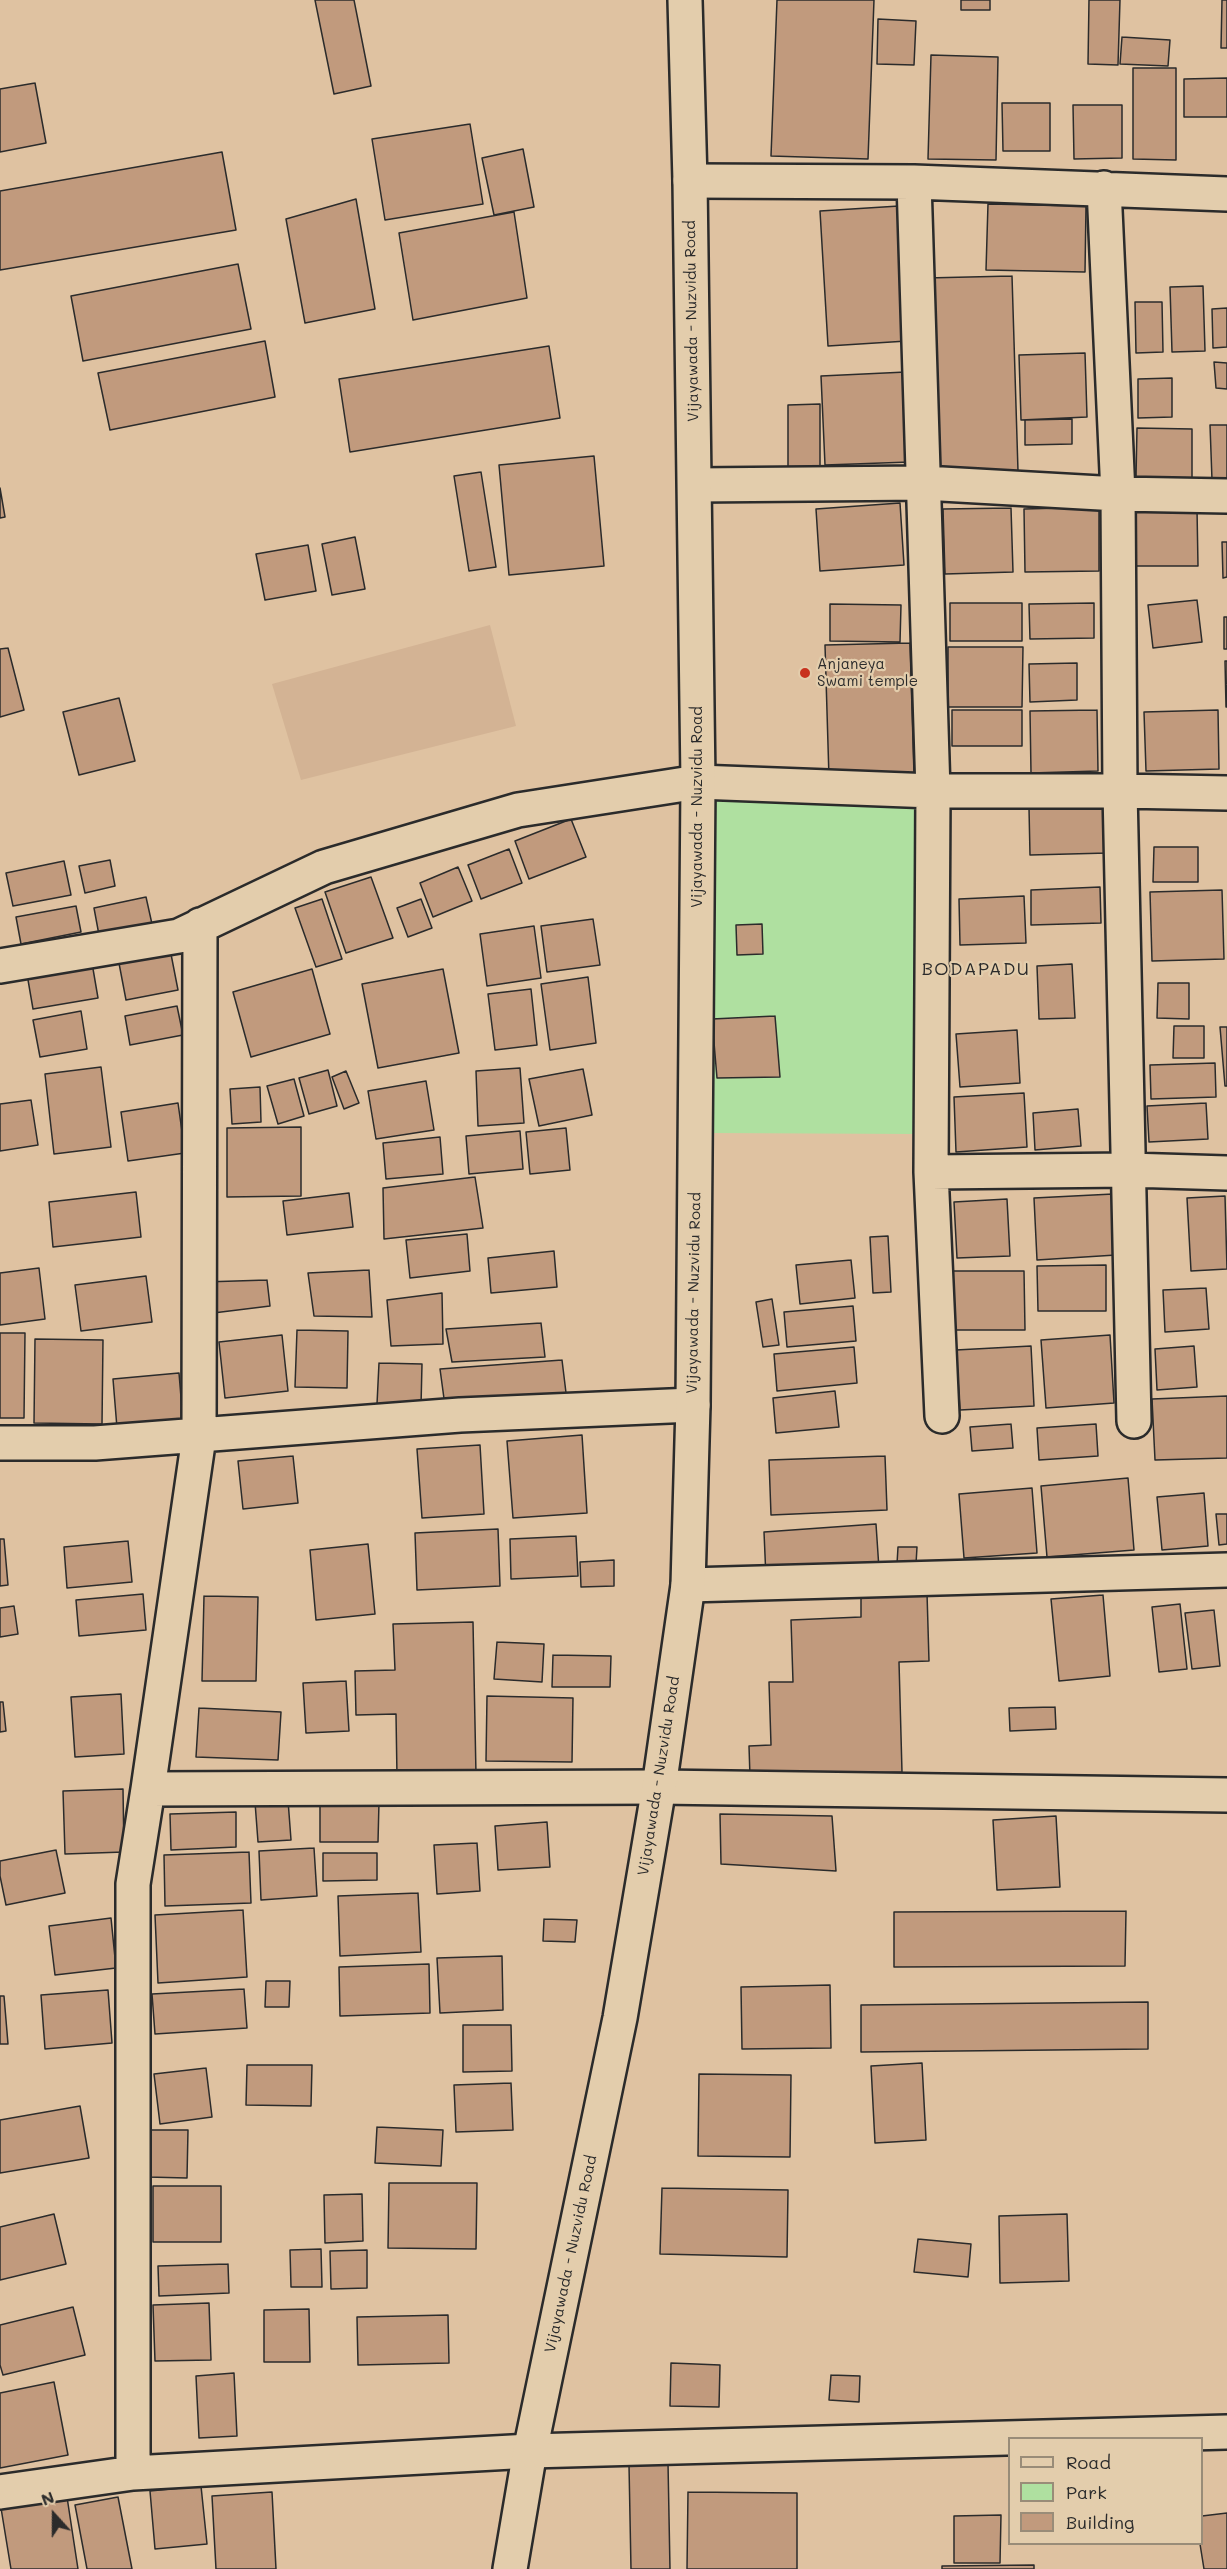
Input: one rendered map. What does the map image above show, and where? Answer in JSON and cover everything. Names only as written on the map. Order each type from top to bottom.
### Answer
[{"type":"street","name":"Vijayawada - Nuzvidu Road","points":[[510,2569],[530,2451],[620,2018],[659,1788],[688,1585],[693,1405],[698,782],[690,181],[685,0]]},
{"type":"street","points":[[690,181],[914,182],[1227,194]]},
{"type":"street","points":[[914,182],[933,791],[931,1172],[942,1416]]},
{"type":"street","points":[[1104,188],[1118,494],[1120,791],[1134,1421]]},
{"type":"street","points":[[694,485],[924,483],[1118,494],[1227,496]]},
{"type":"street","points":[[0,966],[179,936],[324,867],[518,810],[698,782],[933,791],[1227,793]]},
{"type":"street","points":[[133,2473],[133,1884],[199,1437],[200,925]]},
{"type":"street","points":[[931,1172],[1129,1170],[1227,1173]]},
{"type":"street","points":[[0,1443],[95,1443],[199,1437],[460,1415],[693,1405]]},
{"type":"street","points":[[688,1585],[1227,1570]]},
{"type":"street","points":[[148,1789],[659,1788],[1227,1795]]},
{"type":"street","points":[[1044,2437],[1227,2432]]},
{"type":"street","points":[[0,2492],[133,2473],[530,2451],[1008,2438]]},
{"type":"shaded area","points":[[490,625],[516,726],[301,780],[272,684]]},
{"type":"green space","points":[[714,797],[919,799],[914,1134],[713,1133]]},
{"type":"building","points":[[315,0],[354,0],[371,86],[334,94]]},
{"type":"building","points":[[777,0],[874,0],[868,159],[771,156]]},
{"type":"building","points":[[961,0],[990,0],[990,10],[961,10]]},
{"type":"building","points":[[1089,0],[1120,0],[1118,65],[1088,64]]},
{"type":"building","points":[[1222,0],[1227,0],[1227,48],[1221,48]]},
{"type":"building","points":[[878,19],[916,21],[914,65],[877,64]]},
{"type":"building","points":[[1122,37],[1170,40],[1168,66],[1120,64]]},
{"type":"building","points":[[931,55],[998,57],[996,160],[928,159]]},
{"type":"building","points":[[1133,68],[1176,68],[1176,160],[1133,159]]},
{"type":"building","points":[[1227,78],[1227,117],[1184,117],[1184,79]]},
{"type":"building","points":[[35,83],[46,143],[0,152],[0,89]]},
{"type":"building","points":[[1002,103],[1050,103],[1050,151],[1003,151]]},
{"type":"building","points":[[1073,105],[1122,105],[1122,158],[1074,159]]},
{"type":"building","points":[[470,124],[483,204],[385,220],[372,139]]},
{"type":"building","points":[[523,149],[534,207],[494,215],[482,158]]},
{"type":"building","points":[[222,152],[236,230],[0,270],[0,191]]},
{"type":"building","points":[[356,199],[375,309],[305,323],[286,219]]},
{"type":"building","points":[[988,204],[1086,206],[1085,272],[986,270]]},
{"type":"building","points":[[899,206],[907,341],[828,346],[820,211]]},
{"type":"building","points":[[514,212],[527,298],[413,320],[399,233]]},
{"type":"building","points":[[238,264],[251,329],[83,361],[71,296]]},
{"type":"building","points":[[1012,276],[1018,471],[931,473],[926,278]]},
{"type":"building","points":[[1203,286],[1205,351],[1172,352],[1170,287]]},
{"type":"building","points":[[1135,302],[1162,302],[1163,352],[1136,353]]},
{"type":"building","points":[[1227,308],[1227,347],[1213,348],[1212,309]]},
{"type":"building","points":[[265,341],[275,397],[110,430],[98,373]]},
{"type":"building","points":[[549,346],[560,418],[350,452],[339,379]]},
{"type":"building","points":[[1085,353],[1087,417],[1021,420],[1019,355]]},
{"type":"building","points":[[1214,362],[1227,363],[1227,389],[1216,388]]},
{"type":"building","points":[[906,372],[910,462],[825,465],[821,376]]},
{"type":"building","points":[[1172,378],[1172,417],[1138,418],[1138,379]]},
{"type":"building","points":[[820,404],[820,468],[788,468],[788,405]]},
{"type":"building","points":[[1072,419],[1072,444],[1025,445],[1025,420]]},
{"type":"building","points":[[1210,425],[1227,425],[1227,480],[1212,480]]},
{"type":"building","points":[[1137,428],[1192,429],[1192,478],[1136,477]]},
{"type":"building","points":[[594,456],[604,566],[509,575],[499,465]]},
{"type":"building","points":[[481,472],[496,567],[469,571],[454,476]]},
{"type":"building","points":[[0,488],[5,517],[0,518]]},
{"type":"building","points":[[900,503],[904,565],[820,571],[816,509]]},
{"type":"building","points":[[1099,507],[1099,571],[1025,572],[1024,509]]},
{"type":"building","points":[[1011,508],[1013,572],[945,574],[943,509]]},
{"type":"building","points":[[1136,509],[1197,509],[1198,566],[1135,566]]},
{"type":"building","points":[[355,537],[365,589],[332,595],[322,544]]},
{"type":"building","points":[[1222,542],[1227,542],[1227,577],[1223,578]]},
{"type":"building","points":[[308,545],[316,591],[265,600],[256,554]]},
{"type":"building","points":[[1197,600],[1202,642],[1153,648],[1148,605]]},
{"type":"building","points":[[950,603],[1022,603],[1022,641],[950,641]]},
{"type":"building","points":[[1094,603],[1094,638],[1030,639],[1029,604]]},
{"type":"building","points":[[830,604],[901,605],[900,642],[830,641]]},
{"type":"building","points":[[1224,617],[1227,617],[1227,649],[1224,649]]},
{"type":"building","points":[[910,643],[914,774],[829,778],[825,645]]},
{"type":"building","points":[[948,647],[1023,647],[1022,707],[948,707]]},
{"type":"building","points":[[8,648],[24,710],[0,717],[0,649]]},
{"type":"building","points":[[1225,661],[1227,661],[1227,707],[1226,707]]},
{"type":"building","points":[[1077,663],[1077,700],[1030,702],[1029,664]]},
{"type":"building","points":[[119,698],[135,761],[79,775],[63,712]]},
{"type":"building","points":[[952,710],[1022,710],[1022,746],[952,746]]},
{"type":"building","points":[[1097,710],[1098,771],[1031,773],[1030,711]]},
{"type":"building","points":[[1218,710],[1219,769],[1146,771],[1144,712]]},
{"type":"building","points":[[1106,806],[1108,853],[1030,855],[1029,808]]},
{"type":"building","points":[[571,819],[586,857],[529,879],[515,841]]},
{"type":"building","points":[[1154,847],[1198,847],[1198,882],[1153,882]]},
{"type":"building","points":[[509,849],[522,883],[481,899],[468,865]]},
{"type":"building","points":[[110,860],[115,886],[85,893],[79,866]]},
{"type":"building","points":[[64,861],[71,895],[13,906],[6,873]]},
{"type":"building","points":[[458,867],[472,901],[433,917],[420,883]]},
{"type":"building","points":[[371,877],[393,938],[346,953],[325,892]]},
{"type":"building","points":[[1100,887],[1101,923],[1031,925],[1031,890]]},
{"type":"building","points":[[1222,890],[1224,959],[1152,961],[1150,892]]},
{"type":"building","points":[[1024,896],[1026,943],[960,945],[959,899]]},
{"type":"building","points":[[146,897],[152,924],[99,935],[94,908]]},
{"type":"building","points":[[322,899],[342,959],[316,967],[295,908]]},
{"type":"building","points":[[421,899],[432,928],[408,937],[397,908]]},
{"type":"building","points":[[76,906],[81,932],[21,944],[16,917]]},
{"type":"building","points":[[593,919],[600,965],[547,972],[541,926]]},
{"type":"building","points":[[762,924],[763,954],[737,955],[736,925]]},
{"type":"building","points":[[534,926],[541,978],[487,986],[480,934]]},
{"type":"building","points":[[170,949],[178,990],[126,1000],[118,958]]},
{"type":"building","points":[[92,963],[98,998],[33,1009],[27,974]]},
{"type":"building","points":[[1072,964],[1075,1018],[1039,1019],[1037,966]]},
{"type":"building","points":[[312,969],[330,1034],[251,1057],[233,992]]},
{"type":"building","points":[[443,969],[459,1053],[378,1068],[362,984]]},
{"type":"building","points":[[588,977],[596,1043],[550,1050],[541,984]]},
{"type":"building","points":[[1158,983],[1189,983],[1189,1019],[1157,1018]]},
{"type":"building","points":[[531,989],[537,1045],[495,1050],[488,994]]},
{"type":"building","points":[[177,1006],[183,1035],[130,1045],[125,1016]]},
{"type":"building","points":[[81,1011],[87,1049],[40,1057],[33,1020]]},
{"type":"building","points":[[775,1016],[780,1077],[717,1078],[712,1019]]},
{"type":"building","points":[[1174,1026],[1204,1026],[1204,1058],[1173,1058]]},
{"type":"building","points":[[1220,1027],[1227,1027],[1227,1086],[1225,1086]]},
{"type":"building","points":[[1017,1030],[1020,1083],[960,1087],[956,1034]]},
{"type":"building","points":[[1215,1063],[1216,1097],[1151,1099],[1150,1065]]},
{"type":"building","points":[[101,1067],[111,1147],[54,1154],[45,1074]]},
{"type":"building","points":[[520,1068],[524,1123],[478,1126],[476,1071]]},
{"type":"building","points":[[583,1069],[592,1115],[539,1126],[529,1079]]},
{"type":"building","points":[[328,1070],[337,1106],[309,1114],[299,1078]]},
{"type":"building","points":[[346,1071],[359,1103],[344,1109],[332,1077]]},
{"type":"building","points":[[294,1079],[304,1116],[278,1124],[267,1086]]},
{"type":"building","points":[[426,1081],[434,1130],[376,1139],[368,1091]]},
{"type":"building","points":[[260,1087],[261,1122],[232,1124],[230,1089]]},
{"type":"building","points":[[1024,1093],[1027,1147],[956,1152],[954,1097]]},
{"type":"building","points":[[31,1100],[38,1145],[0,1151],[0,1104]]},
{"type":"building","points":[[178,1103],[185,1153],[128,1161],[121,1112]]},
{"type":"building","points":[[1206,1103],[1208,1139],[1149,1142],[1147,1106]]},
{"type":"building","points":[[1078,1109],[1081,1146],[1035,1150],[1033,1113]]},
{"type":"building","points":[[301,1127],[301,1196],[227,1197],[227,1128]]},
{"type":"building","points":[[566,1128],[570,1170],[530,1174],[526,1132]]},
{"type":"building","points":[[520,1131],[523,1169],[469,1174],[466,1136]]},
{"type":"building","points":[[440,1137],[443,1174],[386,1179],[383,1143]]},
{"type":"building","points":[[475,1177],[483,1228],[384,1239],[383,1188]]},
{"type":"building","points":[[136,1192],[141,1237],[53,1247],[49,1202]]},
{"type":"building","points":[[349,1193],[353,1227],[287,1235],[283,1201]]},
{"type":"building","points":[[1113,1194],[1116,1255],[1037,1260],[1034,1198]]},
{"type":"building","points":[[1225,1196],[1227,1269],[1191,1271],[1187,1198]]},
{"type":"building","points":[[1007,1199],[1010,1256],[957,1258],[954,1202]]},
{"type":"building","points":[[467,1234],[470,1271],[410,1278],[406,1240]]},
{"type":"building","points":[[888,1236],[891,1292],[873,1293],[870,1237]]},
{"type":"building","points":[[554,1251],[557,1287],[491,1293],[488,1258]]},
{"type":"building","points":[[851,1260],[855,1298],[800,1304],[796,1265]]},
{"type":"building","points":[[1106,1265],[1106,1311],[1038,1311],[1037,1266]]},
{"type":"building","points":[[39,1268],[45,1319],[0,1325],[0,1273]]},
{"type":"building","points":[[369,1270],[372,1317],[314,1316],[308,1273]]},
{"type":"building","points":[[945,1271],[1024,1271],[1025,1330],[945,1330]]},
{"type":"building","points":[[146,1276],[152,1322],[81,1331],[75,1285]]},
{"type":"building","points":[[267,1280],[270,1306],[205,1314],[204,1282]]},
{"type":"building","points":[[1206,1288],[1209,1329],[1165,1332],[1163,1290]]},
{"type":"building","points":[[442,1293],[443,1344],[391,1346],[387,1300]]},
{"type":"building","points":[[772,1299],[779,1345],[763,1347],[756,1302]]},
{"type":"building","points":[[853,1306],[856,1341],[787,1347],[784,1312]]},
{"type":"building","points":[[541,1323],[545,1357],[452,1362],[446,1329]]},
{"type":"building","points":[[297,1330],[348,1331],[347,1388],[295,1387]]},
{"type":"building","points":[[0,1333],[25,1333],[24,1418],[0,1418]]},
{"type":"building","points":[[282,1335],[288,1391],[225,1398],[219,1342]]},
{"type":"building","points":[[1110,1335],[1114,1403],[1046,1408],[1041,1340]]},
{"type":"building","points":[[35,1339],[103,1340],[102,1424],[34,1423]]},
{"type":"building","points":[[1031,1346],[1034,1406],[960,1410],[956,1350]]},
{"type":"building","points":[[1194,1346],[1197,1387],[1157,1390],[1155,1349]]},
{"type":"building","points":[[854,1347],[857,1383],[777,1391],[774,1354]]},
{"type":"building","points":[[562,1360],[567,1401],[445,1406],[440,1369]]},
{"type":"building","points":[[379,1363],[422,1364],[421,1406],[377,1404]]},
{"type":"building","points":[[179,1373],[183,1422],[117,1428],[113,1379]]},
{"type":"building","points":[[835,1391],[839,1427],[776,1433],[773,1398]]},
{"type":"building","points":[[1227,1396],[1227,1458],[1155,1460],[1152,1399]]},
{"type":"building","points":[[1011,1424],[1013,1448],[972,1451],[970,1427]]},
{"type":"building","points":[[1096,1424],[1098,1456],[1039,1460],[1037,1428]]},
{"type":"building","points":[[582,1435],[587,1513],[513,1518],[507,1441]]},
{"type":"building","points":[[480,1445],[484,1514],[422,1518],[417,1449]]},
{"type":"building","points":[[293,1456],[298,1503],[243,1509],[238,1461]]},
{"type":"building","points":[[885,1456],[887,1510],[771,1515],[769,1460]]},
{"type":"building","points":[[1128,1478],[1134,1550],[1047,1557],[1041,1486]]},
{"type":"building","points":[[1032,1488],[1037,1553],[964,1558],[959,1494]]},
{"type":"building","points":[[1204,1493],[1208,1546],[1162,1550],[1157,1497]]},
{"type":"building","points":[[1216,1514],[1227,1514],[1227,1544],[1219,1545]]},
{"type":"building","points":[[876,1524],[879,1569],[766,1578],[764,1532]]},
{"type":"building","points":[[498,1529],[500,1586],[417,1590],[415,1533]]},
{"type":"building","points":[[576,1536],[578,1576],[511,1579],[510,1539]]},
{"type":"building","points":[[0,1539],[4,1539],[8,1585],[0,1586]]},
{"type":"building","points":[[128,1541],[132,1582],[67,1588],[64,1547]]},
{"type":"building","points":[[368,1544],[375,1614],[316,1620],[310,1550]]},
{"type":"building","points":[[898,1547],[917,1547],[916,1564],[897,1564]]},
{"type":"building","points":[[614,1560],[614,1586],[581,1587],[580,1562]]},
{"type":"building","points":[[927,1593],[929,1661],[899,1662],[902,1772],[750,1777],[749,1746],[771,1745],[769,1682],[793,1682],[791,1620],[861,1617],[861,1596]]},
{"type":"building","points":[[143,1594],[146,1630],[79,1636],[76,1600]]},
{"type":"building","points":[[1103,1595],[1110,1676],[1059,1681],[1051,1599]]},
{"type":"building","points":[[204,1596],[258,1597],[256,1681],[202,1681]]},
{"type":"building","points":[[1180,1604],[1187,1669],[1159,1672],[1152,1607]]},
{"type":"building","points":[[14,1606],[18,1634],[0,1637],[0,1608]]},
{"type":"building","points":[[1214,1610],[1220,1666],[1192,1669],[1185,1613]]},
{"type":"building","points":[[473,1622],[476,1775],[397,1777],[396,1714],[356,1715],[355,1671],[395,1670],[393,1624]]},
{"type":"building","points":[[497,1642],[544,1644],[542,1682],[494,1679]]},
{"type":"building","points":[[553,1655],[611,1656],[610,1687],[552,1687]]},
{"type":"building","points":[[346,1681],[349,1731],[306,1733],[303,1683]]},
{"type":"building","points":[[121,1694],[124,1754],[75,1757],[71,1697]]},
{"type":"building","points":[[487,1696],[573,1698],[572,1762],[486,1761]]},
{"type":"building","points":[[0,1702],[3,1702],[6,1731],[0,1732]]},
{"type":"building","points":[[1055,1707],[1056,1729],[1010,1731],[1009,1708]]},
{"type":"building","points":[[199,1708],[281,1712],[278,1760],[196,1757]]},
{"type":"building","points":[[123,1789],[124,1852],[65,1854],[63,1791]]},
{"type":"building","points":[[288,1800],[291,1840],[258,1842],[255,1802]]},
{"type":"building","points":[[320,1801],[379,1802],[378,1842],[320,1842]]},
{"type":"building","points":[[236,1812],[236,1847],[171,1850],[170,1814]]},
{"type":"building","points":[[720,1814],[832,1816],[836,1871],[721,1864]]},
{"type":"building","points":[[1056,1816],[1060,1887],[997,1890],[993,1820]]},
{"type":"building","points":[[547,1822],[550,1867],[498,1870],[495,1826]]},
{"type":"building","points":[[477,1843],[480,1891],[437,1894],[434,1845]]},
{"type":"building","points":[[314,1848],[317,1896],[261,1900],[259,1851]]},
{"type":"building","points":[[56,1850],[65,1893],[6,1905],[0,1876],[0,1861]]},
{"type":"building","points":[[249,1852],[251,1903],[165,1906],[164,1855]]},
{"type":"building","points":[[323,1853],[377,1853],[377,1880],[323,1881]]},
{"type":"building","points":[[418,1893],[421,1952],[340,1956],[338,1896]]},
{"type":"building","points":[[243,1910],[247,1977],[158,1983],[155,1915]]},
{"type":"building","points":[[1126,1911],[1125,1966],[894,1967],[894,1912]]},
{"type":"building","points":[[111,1918],[116,1968],[55,1975],[49,1926]]},
{"type":"building","points":[[544,1919],[577,1920],[575,1942],[543,1941]]},
{"type":"building","points":[[502,1956],[503,2010],[440,2013],[437,1958]]},
{"type":"building","points":[[429,1964],[430,2013],[340,2016],[339,1967]]},
{"type":"building","points":[[266,1981],[290,1981],[289,2007],[265,2007]]},
{"type":"building","points":[[830,1985],[831,2048],[742,2049],[741,1987]]},
{"type":"building","points":[[244,1989],[247,2028],[155,2034],[152,1994]]},
{"type":"building","points":[[108,1990],[112,2043],[45,2049],[41,1995]]},
{"type":"building","points":[[0,1996],[4,1996],[8,2044],[0,2044]]},
{"type":"building","points":[[1148,2002],[1148,2049],[861,2052],[861,2005]]},
{"type":"building","points":[[463,2025],[511,2025],[512,2071],[463,2072]]},
{"type":"building","points":[[922,2063],[926,2140],[875,2143],[871,2066]]},
{"type":"building","points":[[247,2065],[312,2065],[311,2106],[246,2105]]},
{"type":"building","points":[[206,2068],[212,2117],[160,2124],[154,2074]]},
{"type":"building","points":[[699,2074],[791,2075],[790,2157],[698,2156]]},
{"type":"building","points":[[511,2083],[513,2130],[456,2132],[454,2085]]},
{"type":"building","points":[[80,2106],[89,2158],[0,2173],[0,2120]]},
{"type":"building","points":[[377,2127],[443,2130],[441,2166],[375,2163]]},
{"type":"building","points":[[147,2130],[188,2130],[187,2178],[147,2177]]},
{"type":"building","points":[[389,2183],[477,2183],[476,2249],[388,2248]]},
{"type":"building","points":[[153,2186],[221,2186],[221,2242],[153,2242]]},
{"type":"building","points":[[662,2188],[788,2190],[787,2257],[660,2254]]},
{"type":"building","points":[[362,2194],[363,2241],[325,2243],[324,2195]]},
{"type":"building","points":[[54,2214],[66,2264],[0,2280],[0,2227]]},
{"type":"building","points":[[1067,2214],[1069,2281],[1000,2283],[999,2216]]},
{"type":"building","points":[[918,2239],[971,2244],[968,2277],[914,2272]]},
{"type":"building","points":[[321,2249],[322,2287],[291,2287],[290,2250]]},
{"type":"building","points":[[367,2250],[367,2288],[331,2289],[330,2251]]},
{"type":"building","points":[[228,2264],[229,2293],[159,2296],[158,2266]]},
{"type":"building","points":[[209,2303],[211,2360],[155,2361],[153,2305]]},
{"type":"building","points":[[73,2307],[85,2355],[3,2375],[0,2365],[0,2325]]},
{"type":"building","points":[[309,2309],[310,2362],[264,2362],[264,2310]]},
{"type":"building","points":[[448,2315],[449,2363],[358,2365],[357,2317]]},
{"type":"building","points":[[671,2363],[720,2365],[719,2407],[670,2406]]},
{"type":"building","points":[[234,2373],[237,2436],[199,2438],[196,2376]]},
{"type":"building","points":[[831,2375],[860,2376],[859,2402],[829,2400]]},
{"type":"building","points":[[54,2382],[68,2455],[0,2468],[0,2393]]},
{"type":"building","points":[[668,2463],[670,2569],[631,2569],[629,2465]]},
{"type":"building","points":[[201,2486],[207,2544],[155,2549],[150,2491]]},
{"type":"building","points":[[272,2492],[276,2569],[216,2569],[212,2496]]},
{"type":"building","points":[[688,2492],[797,2493],[797,2569],[687,2569]]},
{"type":"building","points":[[67,2497],[78,2569],[11,2569],[1,2508]]},
{"type":"building","points":[[118,2497],[132,2569],[87,2569],[75,2505]]},
{"type":"building","points":[[1227,2513],[1227,2569],[1204,2569],[1200,2545],[1203,2545],[1203,2516]]},
{"type":"building","points":[[1001,2515],[1000,2563],[954,2563],[954,2516]]},
{"type":"building","points":[[1034,2565],[1034,2569],[942,2569],[942,2566]]},
{"type":"place","name":"Anjaneya Swami temple","points":[[805,673]]},
{"type":"district","name":"BODAPADU","points":[[976,969]]}]
